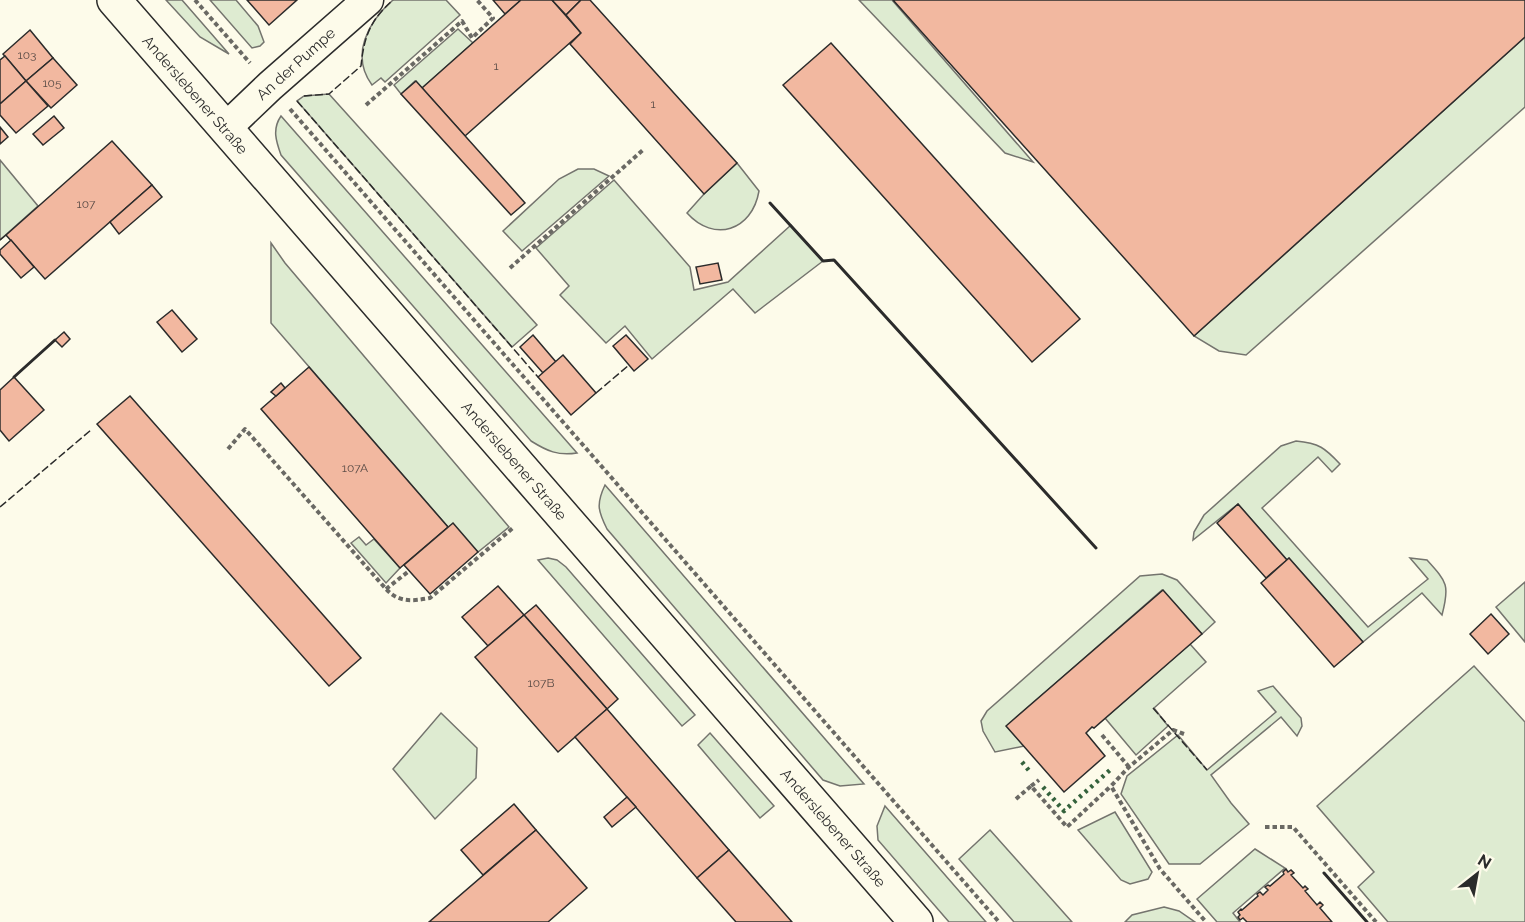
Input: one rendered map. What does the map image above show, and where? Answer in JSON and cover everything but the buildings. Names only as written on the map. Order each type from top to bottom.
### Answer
[{"type":"main road","name":"Anderslebener Straße","points":[[114,0],[915,922]]},
{"type":"street","name":"An der Pumpe","points":[[225,129],[368,0]]},
{"type":"path","points":[[195,0],[999,922]]},
{"type":"path","points":[[366,105],[462,21],[472,38],[493,18],[477,0]]},
{"type":"path","points":[[510,268],[644,149]]},
{"type":"path","points":[[228,449],[245,429],[386,589],[393,596],[402,600],[414,601],[430,598],[514,526]]},
{"type":"path","points":[[386,589],[409,571]]},
{"type":"path","points":[[1031,786],[1067,826],[1129,767],[1173,730],[1184,734]]},
{"type":"path","points":[[1102,735],[1129,767]]},
{"type":"path","points":[[1016,798],[1039,780]]},
{"type":"path","points":[[1111,786],[1160,869],[1206,922]]},
{"type":"path","points":[[1265,827],[1293,827],[1376,922]]},
{"type":"green space","points":[[166,0],[182,0],[229,54],[200,37]]},
{"type":"green space","points":[[210,0],[236,0],[258,26],[264,42],[252,48]]},
{"type":"green space","points":[[393,0],[446,0],[460,15],[385,82],[381,78],[372,85],[362,62],[362,51],[376,18]]},
{"type":"green space","points":[[859,0],[892,0],[1033,162],[1005,153]]},
{"type":"green space","points":[[458,29],[473,43],[422,88],[415,81],[401,94],[394,85]]},
{"type":"green space","points":[[1525,37],[1525,107],[1246,355],[1219,351],[1194,336]]},
{"type":"green space","points":[[329,94],[537,325],[512,347],[297,101],[304,96]]},
{"type":"green space","points":[[281,116],[577,453],[553,452],[531,441],[281,155],[276,140],[276,126]]},
{"type":"green space","points":[[0,160],[38,206],[0,240]]},
{"type":"green space","points":[[737,163],[759,191],[755,205],[749,216],[730,228],[720,230],[709,228],[687,213]]},
{"type":"green space","points":[[578,169],[594,169],[609,176],[522,251],[503,231],[559,179]]},
{"type":"green space","points":[[614,180],[690,267],[694,290],[728,282],[791,225],[823,261],[755,313],[733,289],[652,359],[625,326],[606,343],[560,295],[569,286],[536,248]]},
{"type":"green space","points":[[271,243],[285,263],[509,527],[478,552],[448,527],[271,323]]},
{"type":"green space","points":[[1296,441],[1321,447],[1340,464],[1332,472],[1318,457],[1262,508],[1368,627],[1428,579],[1410,558],[1427,560],[1443,579],[1446,597],[1442,615],[1422,593],[1363,642],[1238,504],[1193,540],[1194,532],[1204,515],[1281,446]]},
{"type":"green space","points":[[605,485],[864,784],[840,786],[823,780],[607,529],[599,507]]},
{"type":"green space","points":[[359,537],[366,545],[374,539],[400,568],[386,583],[351,543]]},
{"type":"green space","points":[[548,558],[557,560],[566,567],[695,715],[682,726],[538,560]]},
{"type":"green space","points":[[1162,574],[1177,580],[1215,622],[1202,634],[1162,590],[1007,726],[1024,746],[995,752],[983,731],[981,721],[987,711],[1140,576]]},
{"type":"green space","points":[[1525,582],[1525,642],[1496,607]]},
{"type":"green space","points":[[1190,644],[1206,662],[1154,708],[1168,726],[1136,755],[1105,718]]},
{"type":"green space","points":[[1474,666],[1525,722],[1525,922],[1388,922],[1358,887],[1374,872],[1317,806]]},
{"type":"green space","points":[[1273,686],[1301,718],[1302,726],[1297,736],[1281,717],[1211,775],[1249,824],[1200,864],[1169,864],[1121,794],[1127,776],[1178,735],[1207,770],[1276,712],[1258,691]]},
{"type":"green space","points":[[441,713],[477,748],[476,778],[435,819],[393,769]]},
{"type":"green space","points":[[710,733],[774,806],[760,818],[698,745]]},
{"type":"green space","points":[[885,806],[986,922],[949,922],[878,840],[877,826]]},
{"type":"green space","points":[[1115,812],[1152,872],[1148,879],[1130,884],[1121,880],[1078,830]]},
{"type":"green space","points":[[990,830],[1072,922],[1014,922],[959,859]]},
{"type":"green space","points":[[1255,849],[1285,868],[1233,913],[1240,922],[1217,922],[1197,899]]},
{"type":"green space","points":[[1164,907],[1179,911],[1195,922],[1125,922],[1132,915]]},
{"type":"hedge","points":[[1022,762],[1031,773]]},
{"type":"hedge","points":[[1043,787],[1064,811],[1110,770]]},
{"type":"fence","points":[[304,96],[329,94],[361,66],[366,38],[374,22],[393,0]]},
{"type":"fence","points":[[297,101],[538,377]]},
{"type":"fence","points":[[0,240],[6,235]]},
{"type":"fence","points":[[596,393],[629,365]]},
{"type":"fence","points":[[0,507],[91,430]]},
{"type":"fence","points":[[1153,708],[1207,770]]},
{"type":"wall","points":[[770,203],[823,261],[834,260],[1096,548]]},
{"type":"wall","points":[[14,377],[55,340]]},
{"type":"wall","points":[[1324,873],[1367,922]]}]
